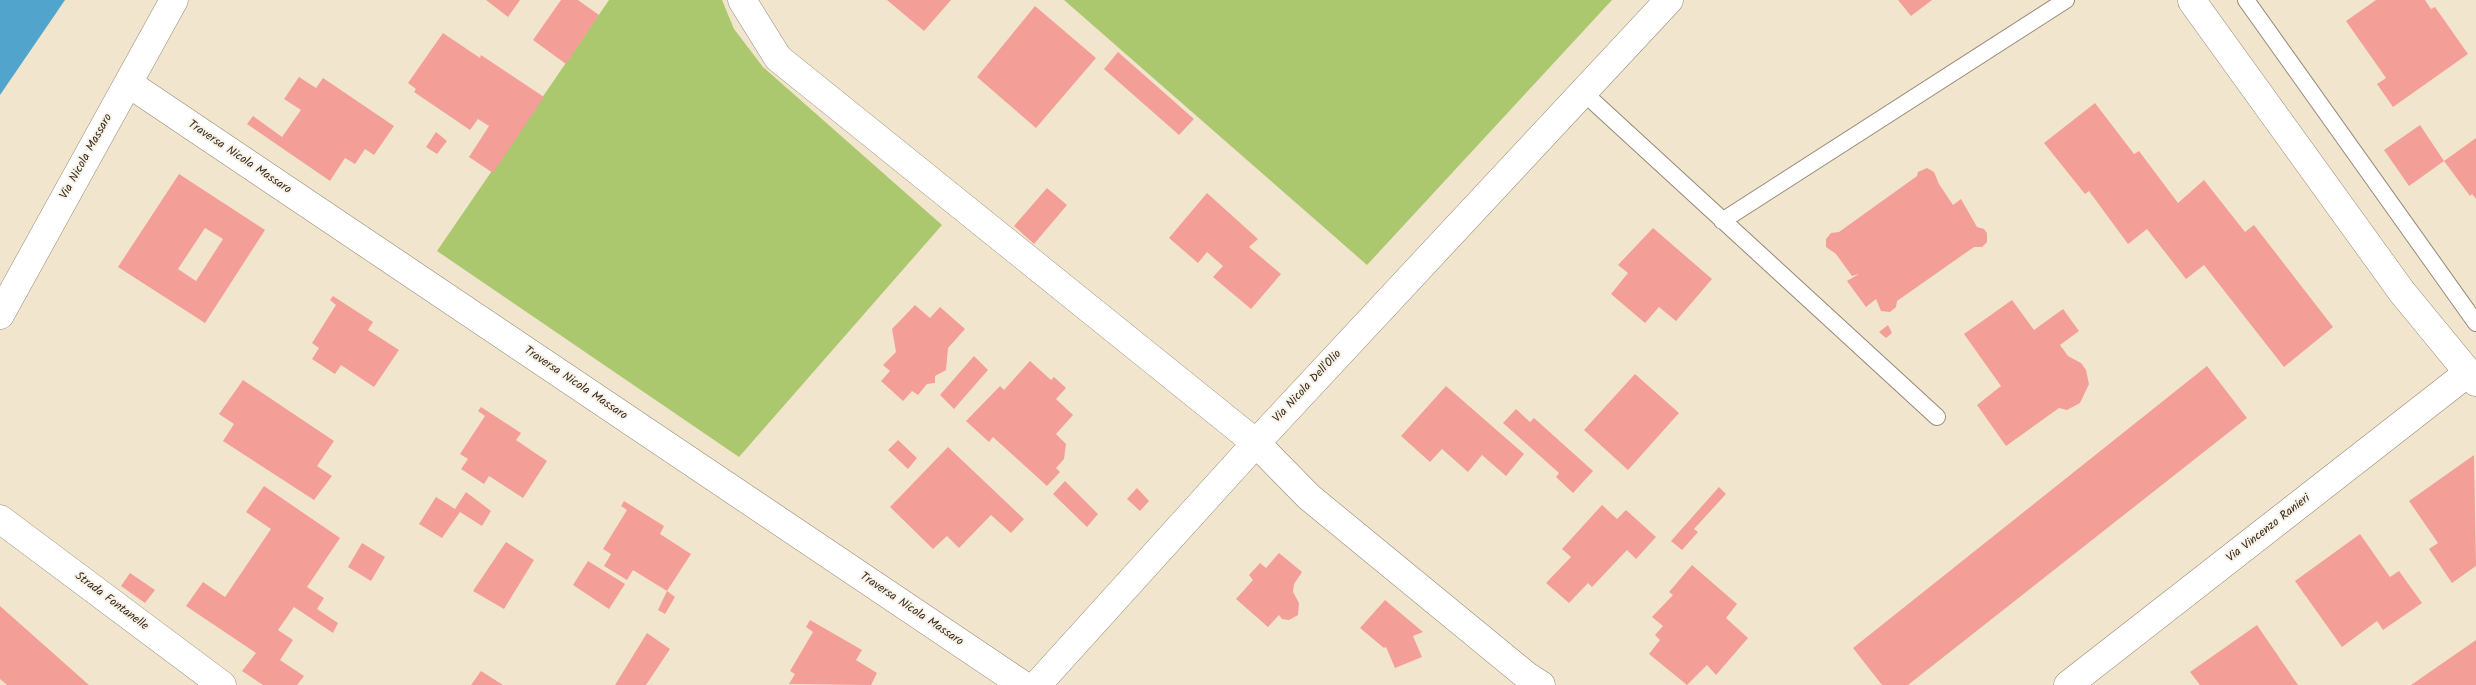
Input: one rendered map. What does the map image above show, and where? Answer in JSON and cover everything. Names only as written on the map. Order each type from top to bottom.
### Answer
[{"type":"street","name":"Via Nicola Massaro","points":[[0,314],[174,0]]},
{"type":"street","points":[[742,0],[778,58],[1256,443],[1309,496],[1527,676],[1541,685]]},
{"type":"street","points":[[1583,92],[1670,0]]},
{"type":"street","points":[[2192,1],[2402,292],[2472,377]]},
{"type":"street","name":"Traversa Nicola Massaro","points":[[128,83],[1023,685]]},
{"type":"street","name":"Via Nicola Dell'Olio","points":[[1037,685],[1256,443],[1583,92]]},
{"type":"street","name":"Via Vincenzo Ranieri","points":[[2068,685],[2472,377]]},
{"type":"street","name":"Strada Fontanelle","points":[[0,519],[222,685]]},
{"type":"lane","points":[[1722,221],[2066,0]]},
{"type":"lane","points":[[2246,0],[2476,323]]},
{"type":"lane","points":[[1583,92],[1937,417]]},
{"type":"green space","points":[[609,0],[722,0],[734,29],[763,67],[942,225],[739,457],[437,251]]},
{"type":"green space","points":[[1064,0],[1612,0],[1367,265]]},
{"type":"water","points":[[0,0],[65,0],[0,95]]},
{"type":"building","points":[[486,0],[520,0],[508,17]]},
{"type":"building","points":[[561,0],[578,0],[599,15],[566,64],[533,40]]},
{"type":"building","points":[[887,0],[951,0],[924,31]]},
{"type":"building","points":[[1898,0],[1932,0],[1911,16]]},
{"type":"building","points":[[2376,0],[2425,0],[2431,9],[2435,7],[2468,54],[2393,107],[2377,84],[2386,78],[2346,21]]},
{"type":"building","points":[[1035,6],[1096,58],[1036,128],[977,77]]},
{"type":"building","points":[[443,33],[480,58],[481,55],[544,97],[493,173],[469,157],[489,126],[478,119],[470,130],[414,92],[416,89],[408,83]]},
{"type":"building","points":[[1118,52],[1194,119],[1179,135],[1104,69]]},
{"type":"building","points":[[299,77],[316,88],[323,78],[394,126],[374,155],[365,149],[355,164],[345,158],[330,181],[247,124],[253,116],[282,137],[301,110],[284,99]]},
{"type":"building","points":[[2095,103],[2134,154],[2139,151],[2178,203],[2204,180],[2245,232],[2254,225],[2333,327],[2284,367],[2204,265],[2186,279],[2147,229],[2128,244],[2089,191],[2085,194],[2044,143]]},
{"type":"building","points":[[2420,125],[2444,161],[2409,186],[2384,150]]},
{"type":"building","points":[[436,132],[447,141],[437,154],[426,147]]},
{"type":"building","points":[[2476,138],[2476,199],[2472,194],[2470,196],[2444,161]]},
{"type":"building","points":[[1927,168],[1934,172],[1939,184],[1953,205],[1961,199],[1977,227],[1984,229],[1987,233],[1987,242],[1982,247],[1974,247],[1897,301],[1896,307],[1890,312],[1881,311],[1876,299],[1866,307],[1847,281],[1859,274],[1852,276],[1836,254],[1826,247],[1826,239],[1831,233],[1839,232],[1917,176],[1918,172]]},
{"type":"building","points":[[179,174],[265,230],[205,323],[118,267]],"holes":[[[205,228],[223,239],[196,281],[178,269]]]},
{"type":"building","points":[[1047,188],[1067,205],[1034,244],[1014,226]]},
{"type":"building","points":[[1207,193],[1258,239],[1249,247],[1281,274],[1251,309],[1213,277],[1223,266],[1207,252],[1198,263],[1169,238]]},
{"type":"building","points":[[1653,228],[1712,279],[1676,321],[1659,307],[1645,323],[1611,294],[1628,273],[1618,265]]},
{"type":"building","points":[[333,296],[373,322],[368,330],[399,350],[374,387],[341,365],[335,374],[312,359],[319,348],[312,343],[336,305],[330,300]]},
{"type":"building","points":[[2012,300],[2034,330],[2063,309],[2079,331],[2060,345],[2068,356],[2081,363],[2086,370],[2089,384],[2080,403],[2067,410],[2059,408],[2006,446],[1977,405],[2001,386],[1964,334]]},
{"type":"building","points":[[915,305],[930,318],[940,307],[965,329],[948,348],[946,370],[935,376],[935,383],[927,384],[918,395],[912,391],[903,401],[881,381],[890,371],[883,365],[896,352],[892,329]]},
{"type":"building","points":[[1888,325],[1892,333],[1886,338],[1879,332]]},
{"type":"building","points":[[974,356],[988,370],[954,409],[940,395]]},
{"type":"building","points":[[1030,361],[1051,380],[1054,377],[1066,388],[1056,399],[1073,415],[1056,434],[1066,444],[1064,459],[1056,468],[1060,472],[1047,486],[993,437],[989,442],[966,421],[1000,386],[1004,390]]},
{"type":"building","points":[[2207,366],[2247,418],[1908,685],[1882,685],[1853,648]]},
{"type":"building","points":[[1635,374],[1679,413],[1628,470],[1584,430]]},
{"type":"building","points":[[243,380],[334,441],[317,466],[332,476],[314,500],[223,441],[234,424],[219,414]]},
{"type":"building","points":[[1446,386],[1524,454],[1506,476],[1482,455],[1468,472],[1442,449],[1430,462],[1401,436]]},
{"type":"building","points":[[481,407],[521,433],[516,440],[547,461],[523,498],[489,476],[484,484],[461,469],[468,459],[460,454],[485,416],[478,411]]},
{"type":"building","points":[[1516,409],[1530,422],[1534,418],[1593,471],[1573,493],[1556,477],[1559,473],[1503,423]]},
{"type":"building","points":[[898,440],[917,458],[908,469],[888,450]]},
{"type":"building","points":[[948,447],[1024,519],[1011,533],[991,515],[959,548],[947,536],[933,549],[890,507]]},
{"type":"building","points":[[2474,455],[2476,566],[2452,583],[2429,549],[2438,543],[2409,501]]},
{"type":"building","points":[[1065,481],[1098,514],[1087,527],[1053,494]]},
{"type":"building","points":[[264,486],[340,538],[307,587],[324,598],[317,609],[338,623],[333,633],[294,607],[278,630],[293,640],[280,660],[304,676],[297,685],[263,685],[242,671],[256,653],[186,606],[203,582],[225,597],[271,529],[246,512]]},
{"type":"building","points":[[1719,487],[1726,494],[1694,529],[1698,532],[1682,550],[1671,541]]},
{"type":"building","points":[[1137,488],[1149,501],[1140,511],[1127,499]]},
{"type":"building","points":[[466,492],[491,511],[482,526],[460,512],[442,538],[419,524],[436,497],[455,509]]},
{"type":"building","points":[[624,501],[664,526],[660,534],[691,554],[667,591],[633,570],[627,580],[604,566],[611,554],[603,549],[627,510],[621,506]]},
{"type":"building","points":[[1602,505],[1617,519],[1626,510],[1656,537],[1636,559],[1627,550],[1592,587],[1588,583],[1569,603],[1546,583],[1571,557],[1562,549]]},
{"type":"building","points":[[2360,534],[2390,577],[2399,571],[2422,603],[2383,630],[2377,621],[2342,647],[2295,581]]},
{"type":"building","points":[[506,542],[534,560],[504,609],[473,591]]},
{"type":"building","points":[[362,543],[385,557],[371,581],[348,567]]},
{"type":"building","points":[[1279,553],[1302,572],[1294,584],[1293,592],[1299,603],[1298,615],[1289,620],[1282,619],[1279,615],[1268,627],[1236,599],[1253,580],[1249,575],[1260,563],[1266,568]]},
{"type":"building","points":[[588,561],[625,584],[609,609],[573,585]]},
{"type":"building","points":[[1692,565],[1737,604],[1726,618],[1748,638],[1716,675],[1707,665],[1687,685],[1649,654],[1660,640],[1655,635],[1663,626],[1652,617],[1673,595],[1669,592]]},
{"type":"building","points":[[130,573],[155,590],[145,603],[121,586]]},
{"type":"building","points":[[667,591],[675,597],[665,614],[658,610]]},
{"type":"building","points":[[1385,600],[1423,632],[1413,636],[1422,657],[1395,668],[1386,647],[1384,648],[1360,628]]},
{"type":"building","points":[[0,606],[89,685],[7,685],[0,679]]},
{"type":"building","points":[[810,620],[862,650],[856,660],[877,673],[871,685],[789,684],[795,674],[790,671],[813,632],[806,627]]},
{"type":"building","points":[[2257,625],[2298,685],[2200,685],[2190,672]]},
{"type":"building","points":[[647,633],[670,649],[646,685],[615,685]]},
{"type":"building","points":[[2476,640],[2476,685],[2411,685]]},
{"type":"building","points":[[481,671],[503,685],[471,685]]}]
